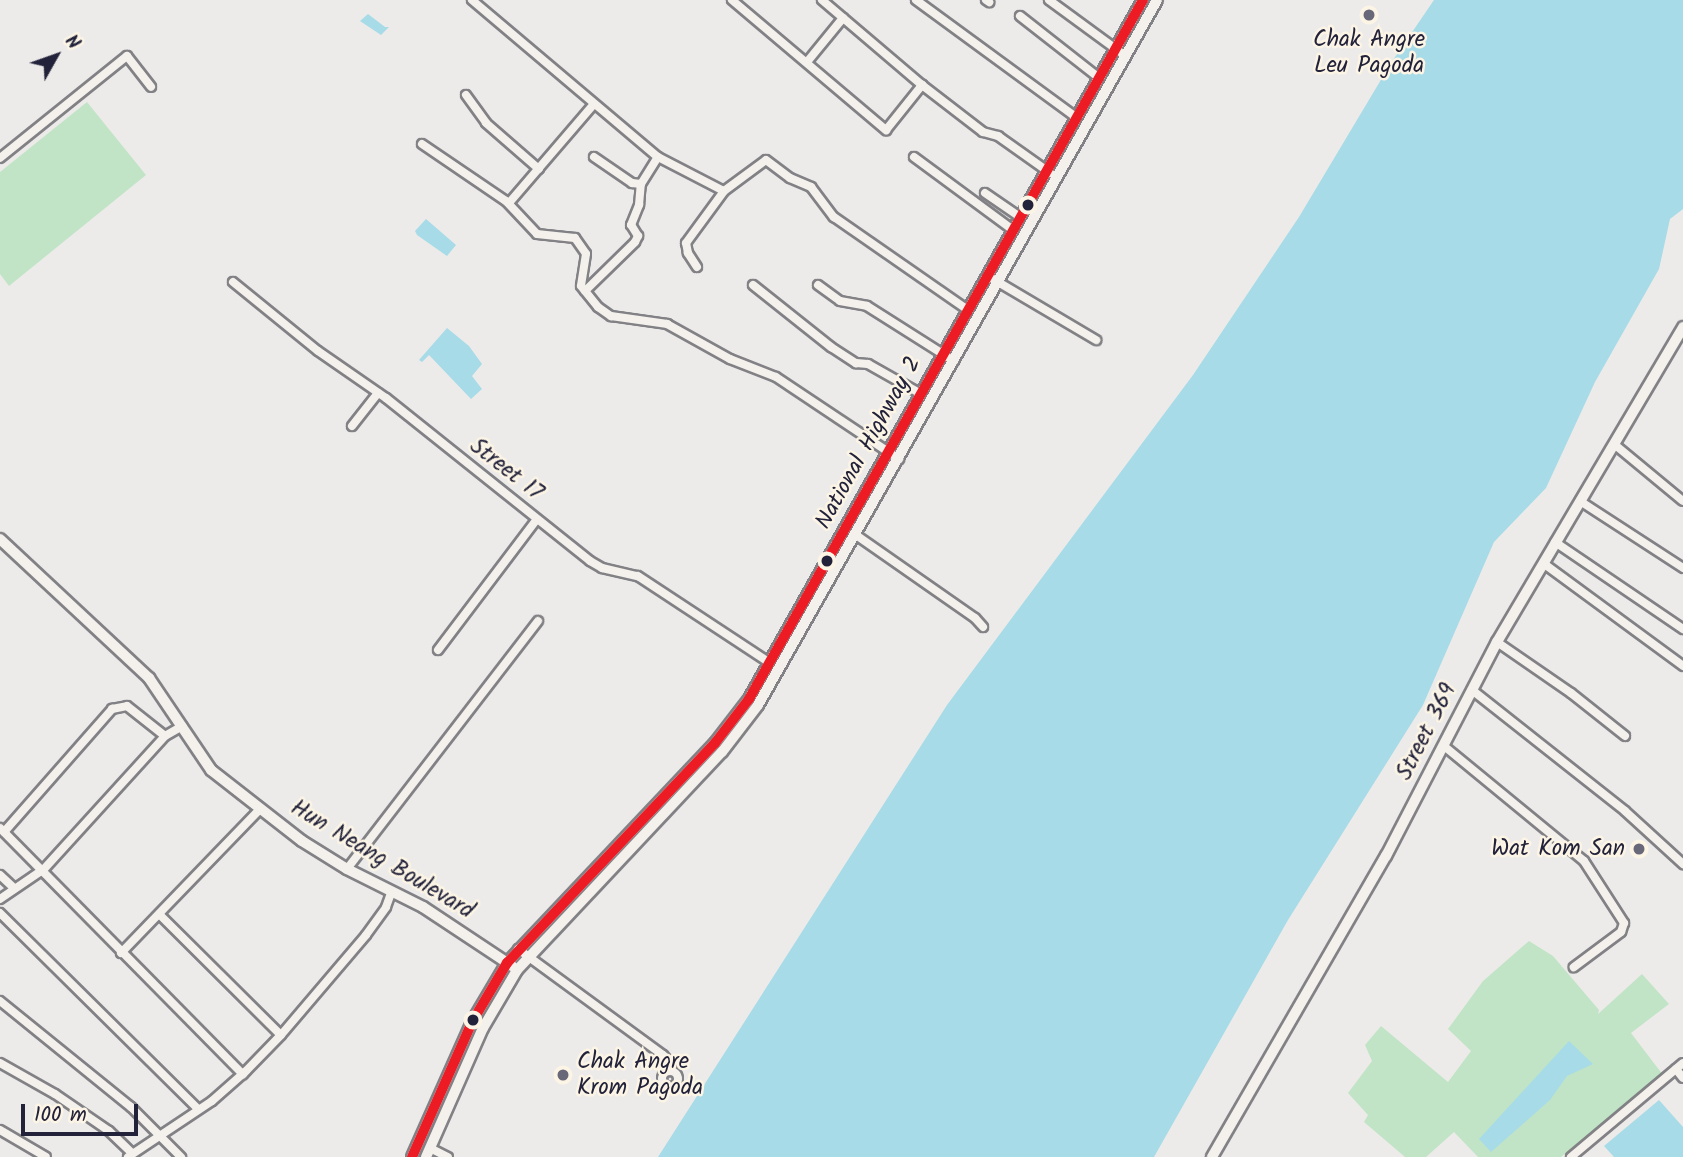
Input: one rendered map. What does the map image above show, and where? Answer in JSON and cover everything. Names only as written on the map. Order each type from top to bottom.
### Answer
[{"type":"main road","name":"National Highway 2","points":[[412,1157],[472,1022],[507,963],[522,953],[722,752],[758,705],[781,654],[894,456],[954,361],[1057,177],[1143,0]]},
{"type":"main road","name":"National Highway 2","points":[[428,1153],[483,1028],[517,970],[522,953],[715,743],[749,699],[770,663],[781,654],[856,535],[921,394],[1076,117],[1099,78],[1157,0]]},
{"type":"main road","name":"Street 369","points":[[1212,1157],[1386,856],[1497,642],[1683,327]]},
{"type":"main road","name":"Hun Neang Boulevard","points":[[0,539],[139,667],[207,765],[260,809],[347,869],[423,907],[517,970]]},
{"type":"street","points":[[472,0],[593,105],[658,157],[724,191]]},
{"type":"street","points":[[732,0],[886,130],[922,85]]},
{"type":"street","points":[[822,0],[922,85],[983,132],[998,136],[1057,177]]},
{"type":"street","points":[[916,0],[1076,117]]},
{"type":"street","points":[[1055,2],[1120,52]]},
{"type":"street","points":[[1020,16],[1099,78]]},
{"type":"street","points":[[807,62],[843,18]]},
{"type":"street","points":[[0,158],[127,56],[151,86]]},
{"type":"street","points":[[466,95],[486,123],[538,169]]},
{"type":"street","points":[[509,203],[593,105]]},
{"type":"street","points":[[422,144],[462,168],[509,203],[537,234],[575,238],[586,254],[581,286],[611,316],[667,324],[730,359],[776,377],[894,456]]},
{"type":"street","points":[[594,157],[632,183],[641,184]]},
{"type":"street","points":[[585,292],[635,242],[638,236],[631,225],[639,205],[641,184],[658,157]]},
{"type":"street","points":[[914,157],[1013,230]]},
{"type":"street","points":[[697,267],[688,253],[686,243],[724,191],[766,160],[790,177],[811,187],[834,217],[968,310]]},
{"type":"street","points":[[985,193],[1020,217]]},
{"type":"street","points":[[987,276],[1096,340]]},
{"type":"street","name":"Street 17","points":[[233,282],[303,340],[378,393],[597,566],[638,576],[770,663]]},
{"type":"street","points":[[753,285],[831,348],[856,363],[868,364],[921,394]]},
{"type":"street","points":[[818,285],[840,301],[867,306],[954,361]]},
{"type":"street","points":[[352,426],[378,393]]},
{"type":"street","points":[[1614,444],[1683,501]]},
{"type":"street","points":[[1580,501],[1683,568]]},
{"type":"street","points":[[438,650],[537,519]]},
{"type":"street","points":[[856,535],[975,618],[983,627]]},
{"type":"street","points":[[1555,542],[1683,629]]},
{"type":"street","points":[[1544,563],[1683,666]]},
{"type":"street","points":[[347,869],[538,621]]},
{"type":"street","points":[[1497,642],[1571,693],[1625,736]]},
{"type":"street","points":[[1472,690],[1553,752],[1683,864]]},
{"type":"street","points":[[165,736],[127,706],[112,709],[2,830],[44,869],[121,953],[243,1074]]},
{"type":"street","points":[[0,899],[44,869],[165,736],[182,726]]},
{"type":"street","points":[[1444,746],[1584,861],[1611,900],[1624,928],[1574,967]]},
{"type":"street","points":[[121,953],[260,809]]},
{"type":"street","points":[[0,875],[14,888]]},
{"type":"street","points":[[0,1063],[88,1116],[130,1155],[212,1101],[243,1074],[281,1035],[366,934],[386,907],[391,893]]},
{"type":"street","points":[[0,913],[198,1109]]},
{"type":"street","points":[[160,915],[281,1035]]},
{"type":"street","points":[[522,953],[663,1055],[670,1063],[672,1072]]},
{"type":"street","points":[[0,1002],[160,1133],[181,1157]]},
{"type":"street","points":[[1571,1157],[1683,1063]]},
{"type":"street","points":[[1676,1069],[1683,1078]]},
{"type":"street","points":[[0,1130],[46,1157]]},
{"type":"street","points":[[428,1153],[447,1157]]},
{"type":"green space","points":[[87,102],[146,175],[9,286],[0,274],[0,172]]},
{"type":"green space","points":[[1529,941],[1553,956],[1599,1010],[1598,1014],[1642,974],[1669,1004],[1631,1033],[1663,1075],[1561,1157],[1478,1157],[1454,1132],[1426,1157],[1405,1157],[1364,1122],[1368,1115],[1348,1093],[1372,1061],[1365,1045],[1381,1026],[1448,1082],[1471,1051],[1448,1029],[1483,981]]},
{"type":"water","points":[[1434,0],[1683,0],[1683,209],[1670,219],[1659,269],[1595,382],[1546,488],[1494,542],[1423,705],[1288,920],[1154,1157],[658,1157],[947,705],[1193,375],[1299,217],[1391,63]]},
{"type":"water","points":[[368,14],[385,27],[389,27],[381,35],[360,21]]},
{"type":"water","points":[[426,219],[456,245],[447,256],[417,235],[415,231]]},
{"type":"water","points":[[447,328],[469,346],[482,364],[472,376],[482,389],[471,399],[429,355],[422,362],[419,360]]},
{"type":"water","points":[[1569,1041],[1593,1064],[1567,1076],[1550,1100],[1491,1152],[1479,1139]]},
{"type":"water","points":[[1659,1100],[1683,1127],[1683,1157],[1614,1157],[1604,1146]]},
{"type":"transit line","name":"2","points":[[412,1157],[472,1022],[507,963],[715,743],[749,699],[1143,0]]},
{"type":"place","name":"Chak Angre Leu Pagoda","points":[[1369,15]]},
{"type":"place","name":"Wat Kom San","points":[[1639,849]]},
{"type":"place","name":"Chak Angre Krom Pagoda","points":[[563,1075]]}]
